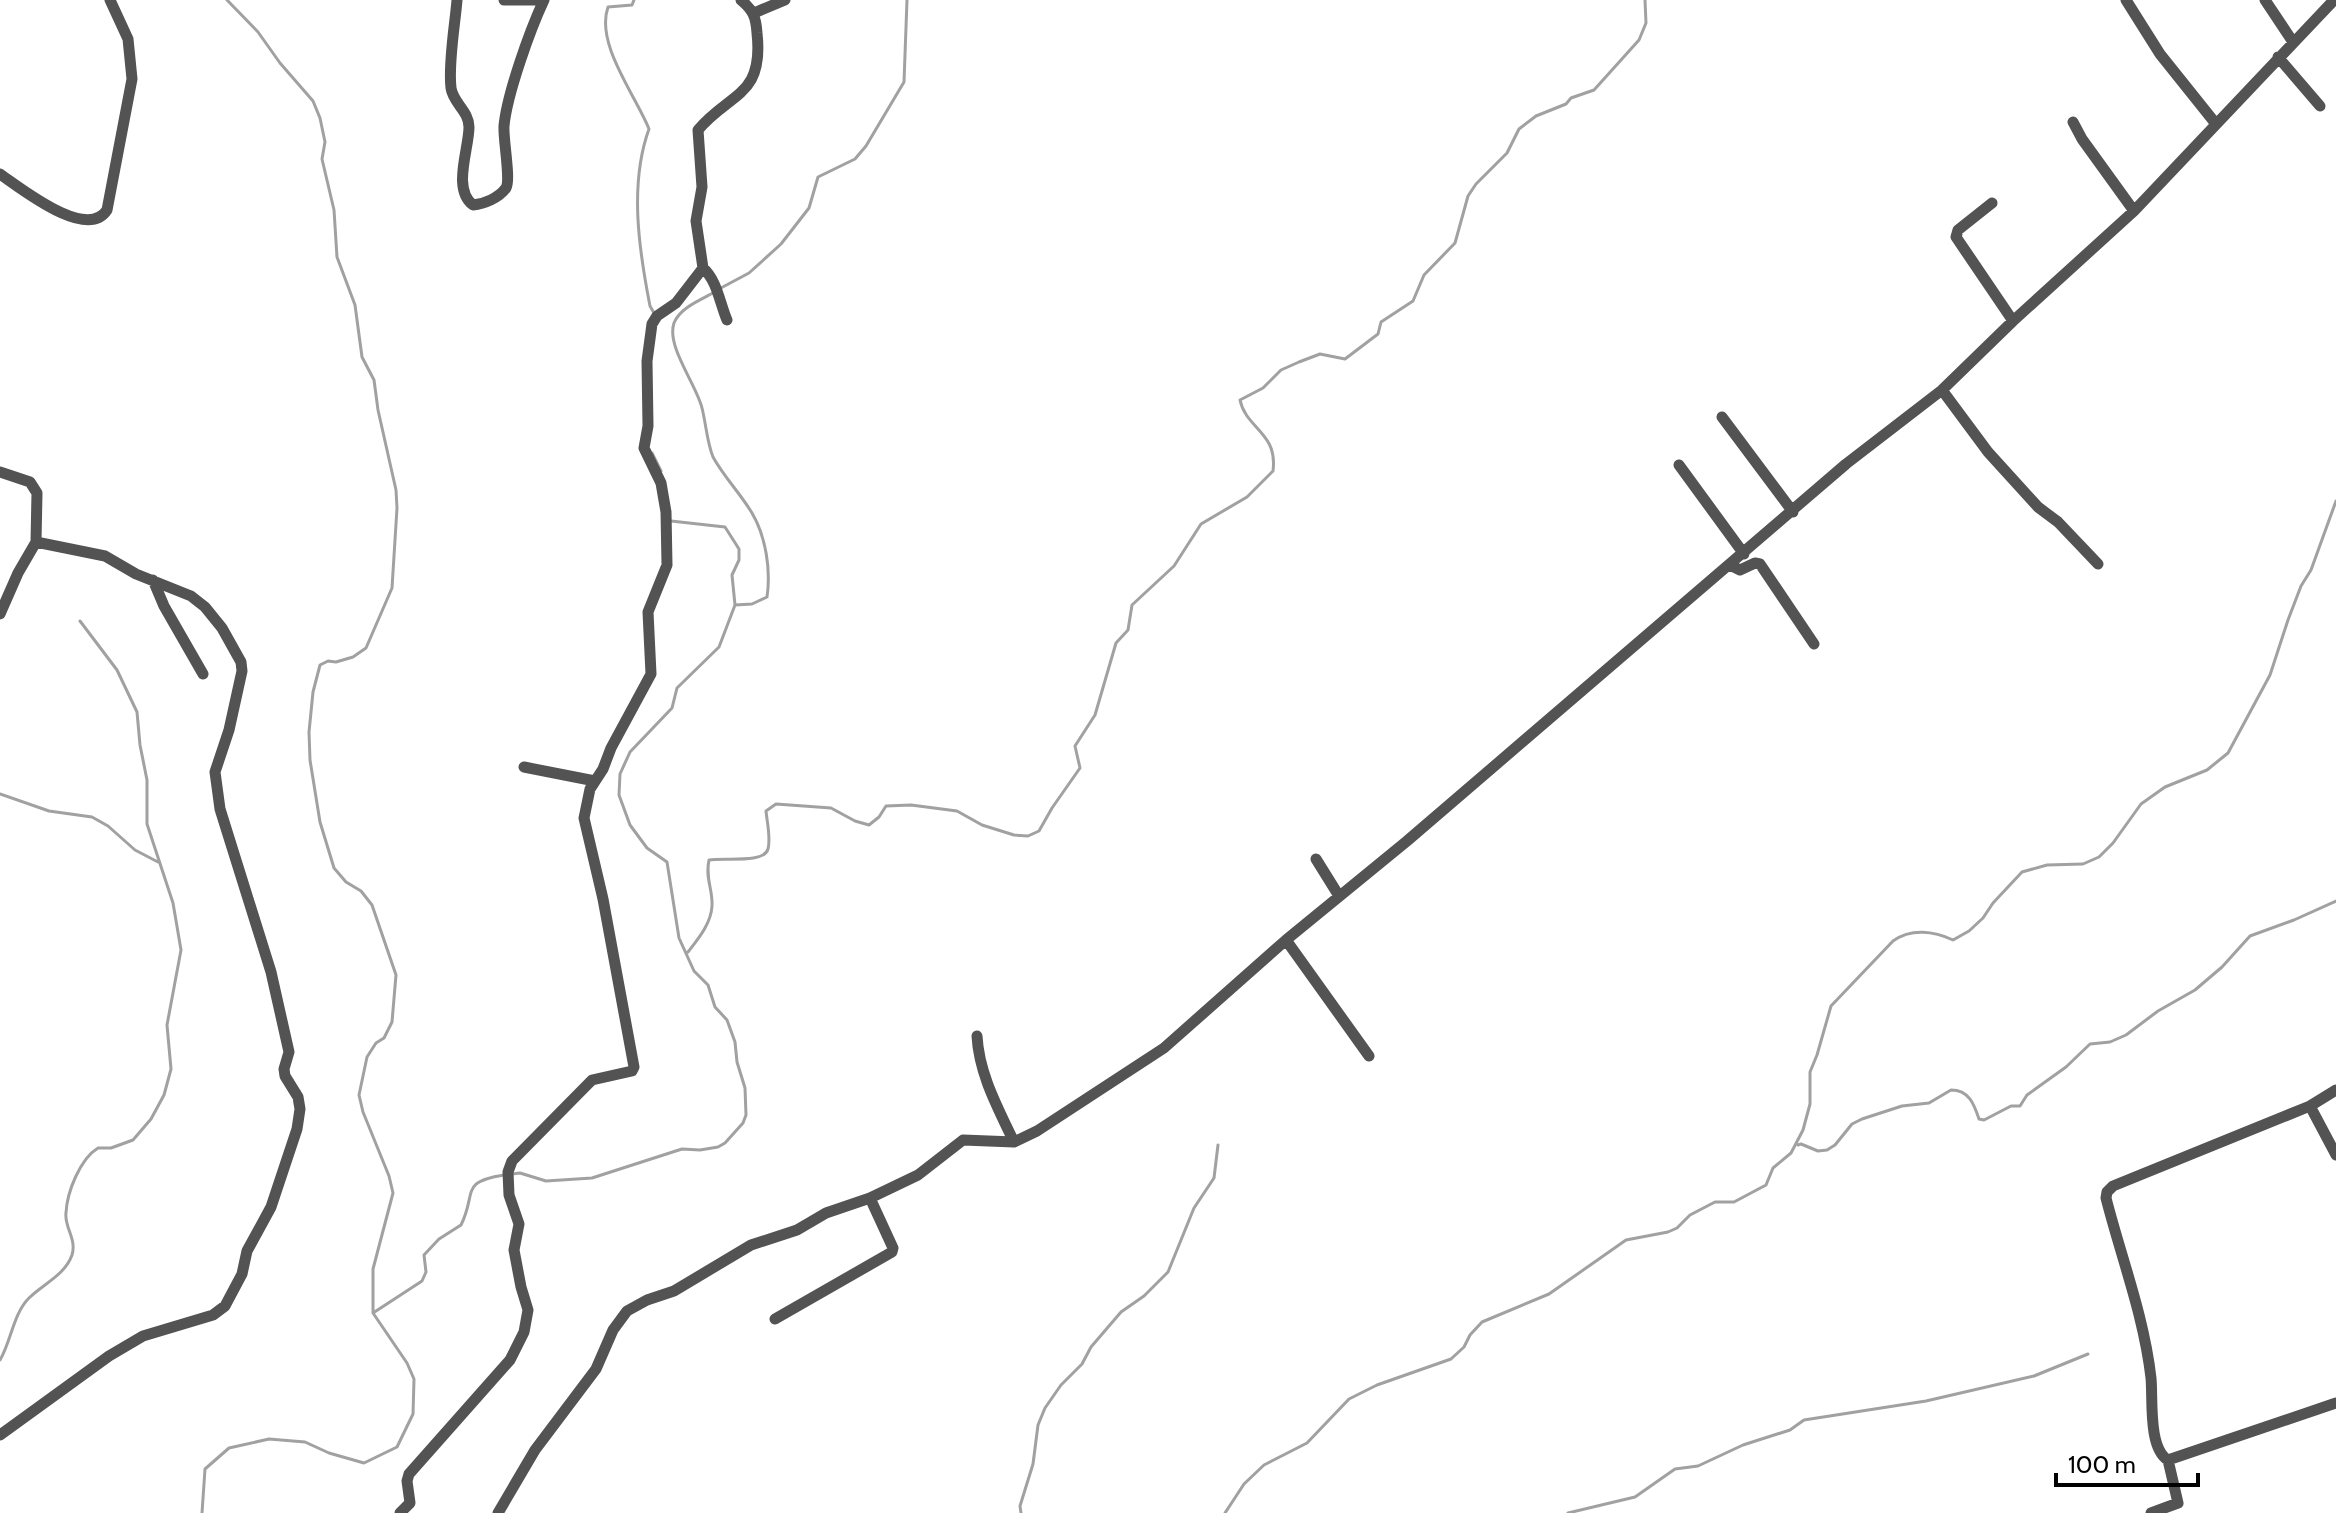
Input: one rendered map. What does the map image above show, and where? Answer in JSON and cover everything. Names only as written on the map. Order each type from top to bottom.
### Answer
[{"type":"street","points":[[0,174],[73,219],[95,220],[107,210],[132,79],[128,39],[110,0]]},
{"type":"street","points":[[457,0],[451,90],[468,118],[462,165],[465,194],[473,205],[496,197],[508,181],[503,146],[504,122],[541,0],[504,0]]},
{"type":"street","points":[[727,320],[709,274],[703,268],[696,221],[702,187],[698,130],[737,98],[758,64],[754,13],[741,0]]},
{"type":"street","points":[[754,13],[785,0]]},
{"type":"street","points":[[2126,0],[2160,54],[2216,124]]},
{"type":"street","points":[[2265,0],[2293,42]]},
{"type":"street","points":[[498,1513],[535,1450],[596,1369],[613,1330],[627,1311],[674,1291],[751,1245],[797,1230],[826,1213],[870,1198],[930,1169],[949,1149],[963,1140],[1014,1142],[1037,1131],[1164,1048],[1286,940],[1744,554],[1846,464],[1942,390],[2134,211],[2334,0]]},
{"type":"street","points":[[2278,57],[2320,106]]},
{"type":"street","points":[[2073,122],[2134,211]]},
{"type":"street","points":[[1992,203],[1958,230],[1956,237],[2013,321]]},
{"type":"street","points":[[400,1513],[410,1503],[409,1474],[510,1360],[524,1332],[528,1310],[514,1250],[519,1224],[509,1195],[508,1172],[512,1161],[592,1080],[624,1075],[634,1067],[603,899],[584,818],[590,789],[651,674],[648,612],[667,565],[666,512],[661,483],[644,448],[648,426],[647,361],[652,324],[657,316],[676,303],[703,268]]},
{"type":"street","points":[[1942,390],[1988,452],[2038,507],[2058,522],[2098,564]]},
{"type":"street","points":[[1722,417],[1793,512]]},
{"type":"street","points":[[1679,465],[1744,554]]},
{"type":"street","points":[[0,472],[30,482],[35,487],[36,542],[0,614]]},
{"type":"street","points":[[0,1435],[109,1356],[143,1336],[213,1315],[225,1306],[242,1274],[247,1251],[271,1207],[297,1129],[300,1109],[298,1097],[285,1076],[289,1052],[271,972],[220,809],[215,772],[229,730],[242,667],[222,628],[205,607],[191,596],[136,574],[105,556],[36,542]]},
{"type":"street","points":[[1730,565],[1740,570],[1760,564],[1814,644]]},
{"type":"street","points":[[153,580],[164,606],[203,674]]},
{"type":"street","points":[[524,767],[595,781]]},
{"type":"street","points":[[1316,859],[1339,896]]},
{"type":"street","points":[[1286,940],[1369,1056]]},
{"type":"street","points":[[977,1036],[978,1056],[1014,1142]]},
{"type":"street","points":[[2151,1513],[2178,1503],[2168,1460],[2160,1455],[2155,1435],[2146,1346],[2106,1198],[2107,1192],[2113,1186],[2310,1106],[2336,1090]]},
{"type":"street","points":[[2310,1106],[2336,1155]]},
{"type":"street","points":[[775,1319],[892,1252],[893,1248],[870,1198]]},
{"type":"street","points":[[2168,1460],[2336,1403]]},
{"type":"waterway","points":[[202,1513],[205,1469],[229,1448],[269,1439],[305,1442],[364,1463],[397,1447],[413,1414],[414,1379],[407,1363],[373,1313],[373,1269],[393,1193],[359,1095],[367,1057],[376,1043],[384,1038],[392,1022],[396,975],[372,905],[334,868],[320,822],[310,760],[309,732],[313,692],[320,665],[353,657],[366,648],[392,588],[396,490],[374,380],[362,357],[355,305],[337,257],[334,210],[322,159],[325,142],[320,118],[313,101],[258,32],[227,0]]},
{"type":"waterway","points":[[634,0],[632,5],[608,7],[605,22],[612,53],[649,129],[639,172],[638,217],[646,285],[654,313]]},
{"type":"waterway","points":[[719,289],[749,273],[781,244],[809,208],[818,177],[855,159],[866,146],[904,82],[907,0]]},
{"type":"waterway","points":[[688,952],[711,913],[709,860],[751,858],[765,854],[769,840],[766,811],[776,804],[831,808],[869,825],[886,806],[911,805],[957,811],[982,825],[1014,835],[1028,836],[1039,831],[1080,768],[1075,746],[1095,715],[1116,643],[1128,630],[1132,605],[1174,566],[1201,524],[1247,497],[1273,471],[1271,448],[1248,418],[1240,400],[1263,388],[1281,370],[1299,362],[1320,354],[1345,359],[1378,334],[1381,322],[1413,301],[1424,275],[1455,243],[1468,196],[1476,184],[1507,153],[1519,129],[1536,116],[1594,90],[1639,40],[1646,23],[1645,0]]},
{"type":"waterway","points":[[512,1174],[520,1173],[546,1181],[592,1178],[682,1149],[718,1147],[743,1123],[746,1115],[745,1088],[735,1042],[727,1020],[715,1007],[708,985],[694,971],[679,938],[667,862],[647,848],[630,825],[619,795],[620,774],[630,752],[672,708],[677,688],[719,647],[735,605],[752,604],[767,597],[768,565],[761,532],[752,513],[713,457],[699,398],[674,343],[677,318],[691,305],[713,293]]},
{"type":"waterway","points":[[652,453],[661,471]]},
{"type":"waterway","points":[[1225,1513],[1244,1484],[1264,1465],[1307,1443],[1349,1399],[1377,1385],[1451,1359],[1482,1322],[1549,1294],[1626,1240],[1668,1232],[1690,1215],[1715,1202],[1734,1202],[1766,1185],[1773,1168],[1791,1153],[1803,1130],[1810,1104],[1810,1072],[1831,1006],[1893,941],[1907,934],[1923,932],[1953,940],[1983,918],[2022,872],[2047,865],[2083,864],[2099,857],[2141,804],[2165,787],[2207,770],[2228,753],[2270,675],[2288,620],[2311,570],[2336,501]]},
{"type":"waterway","points":[[671,521],[725,527],[739,549],[739,560],[732,575],[735,605]]},
{"type":"waterway","points":[[0,1360],[24,1305],[59,1274],[72,1255],[73,1244],[66,1213],[80,1168],[98,1148],[111,1148],[133,1140],[151,1119],[164,1095],[171,1069],[167,1025],[181,950],[173,903],[147,824],[147,780],[137,712],[117,670],[80,621]]},
{"type":"waterway","points":[[0,794],[49,811],[92,817],[108,826],[135,850],[158,862]]},
{"type":"waterway","points":[[1798,1145],[1818,1151],[1827,1150],[1852,1124],[1862,1119],[1902,1106],[1929,1103],[1951,1090],[1966,1095],[1979,1119],[1984,1120],[2011,1106],[2020,1106],[2027,1095],[2066,1067],[2090,1044],[2110,1042],[2126,1035],[2158,1011],[2195,990],[2222,967],[2250,936],[2336,901]]},
{"type":"waterway","points":[[1021,1513],[1020,1506],[1033,1464],[1038,1425],[1045,1408],[1121,1312],[1144,1296],[1168,1272],[1194,1208],[1214,1178],[1218,1145]]},
{"type":"waterway","points":[[373,1313],[422,1281],[426,1272],[424,1255],[439,1239],[461,1225],[475,1185],[504,1175]]},
{"type":"waterway","points":[[1568,1513],[1635,1497],[1675,1469],[1698,1466],[1743,1445],[1790,1430],[1804,1420],[1926,1401],[2034,1376],[2088,1354]]}]
